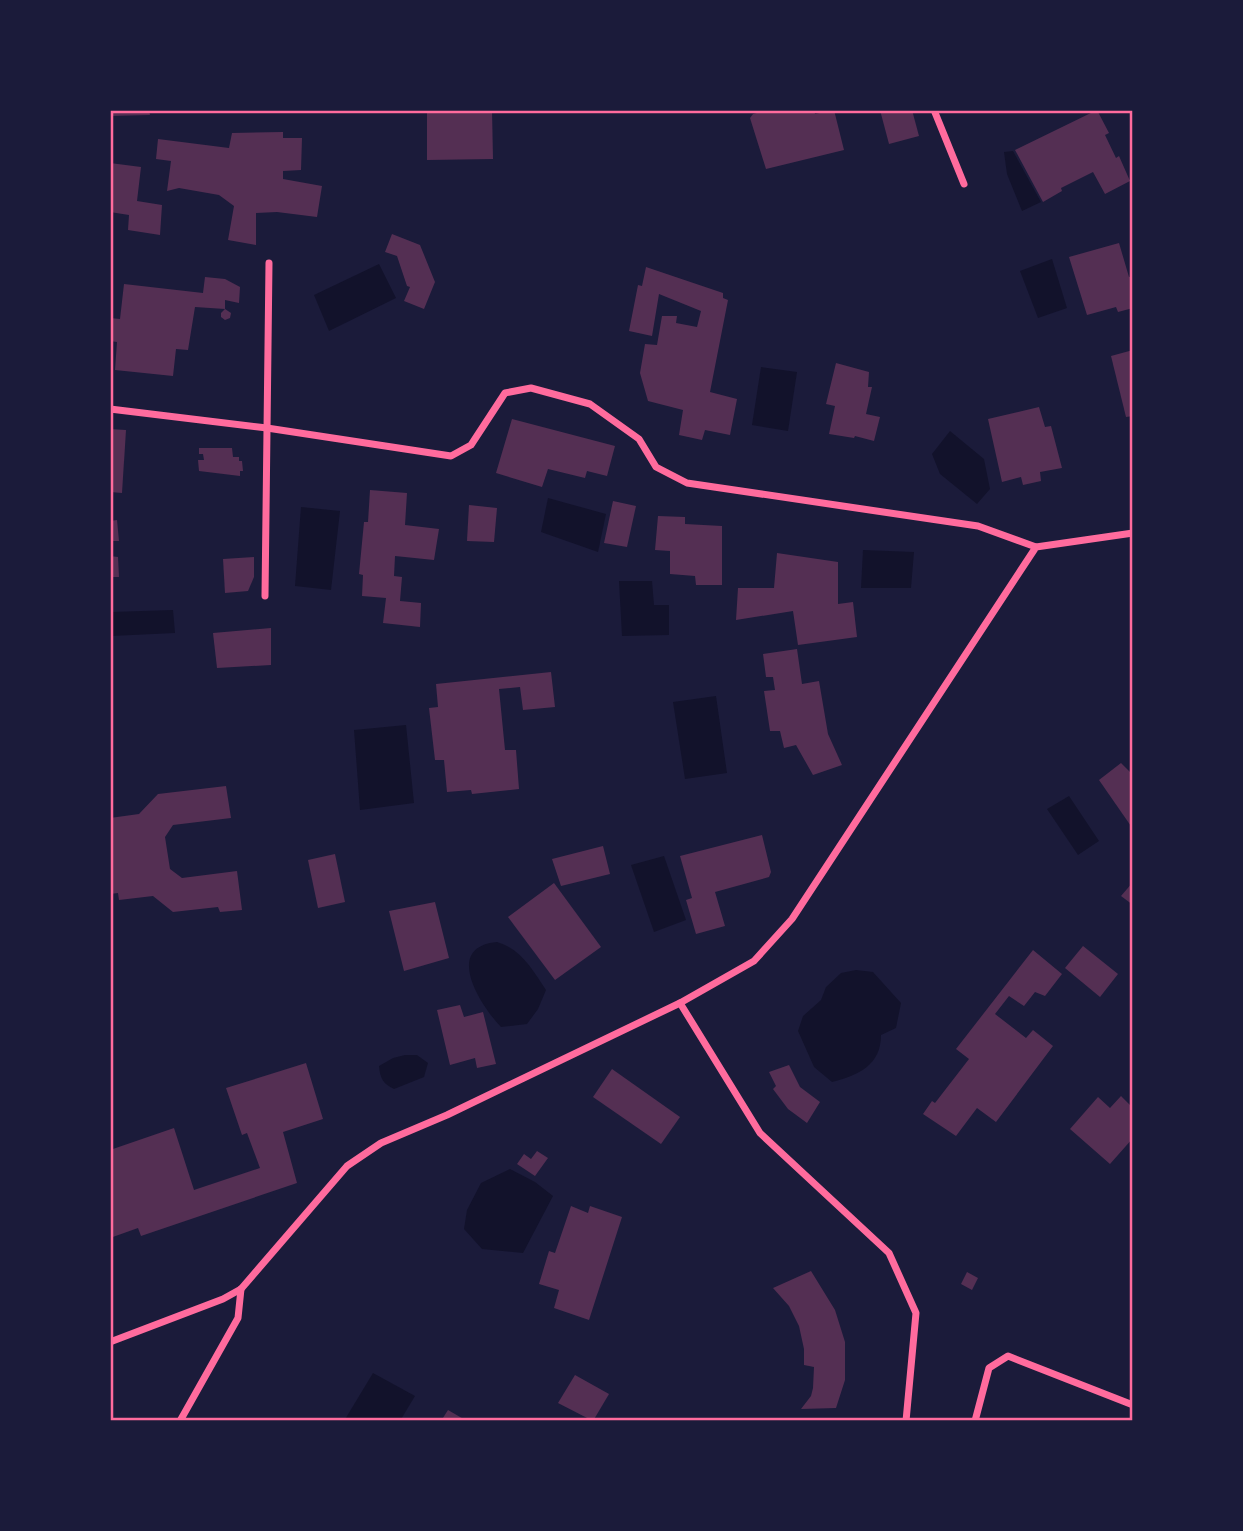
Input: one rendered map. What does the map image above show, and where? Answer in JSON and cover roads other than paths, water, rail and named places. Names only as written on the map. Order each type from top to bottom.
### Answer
[{"type":"street","points":[[934,110],[964,184]]},
{"type":"street","points":[[265,596],[269,263]]},
{"type":"street","points":[[110,409],[267,428],[451,456],[471,444],[505,393],[531,388],[590,404],[639,439],[656,467],[687,483],[978,526],[1036,547],[1133,533]]},
{"type":"street","points":[[110,1342],[223,1299],[241,1289],[347,1166],[380,1143],[447,1115],[680,1003],[754,961],[792,919],[1036,547]]},
{"type":"street","points":[[680,1003],[760,1133],[889,1253],[916,1313],[906,1421]]},
{"type":"street","points":[[180,1421],[238,1318],[241,1289]]},
{"type":"street","points":[[975,1421],[989,1368],[1008,1356],[1133,1405]]}]
